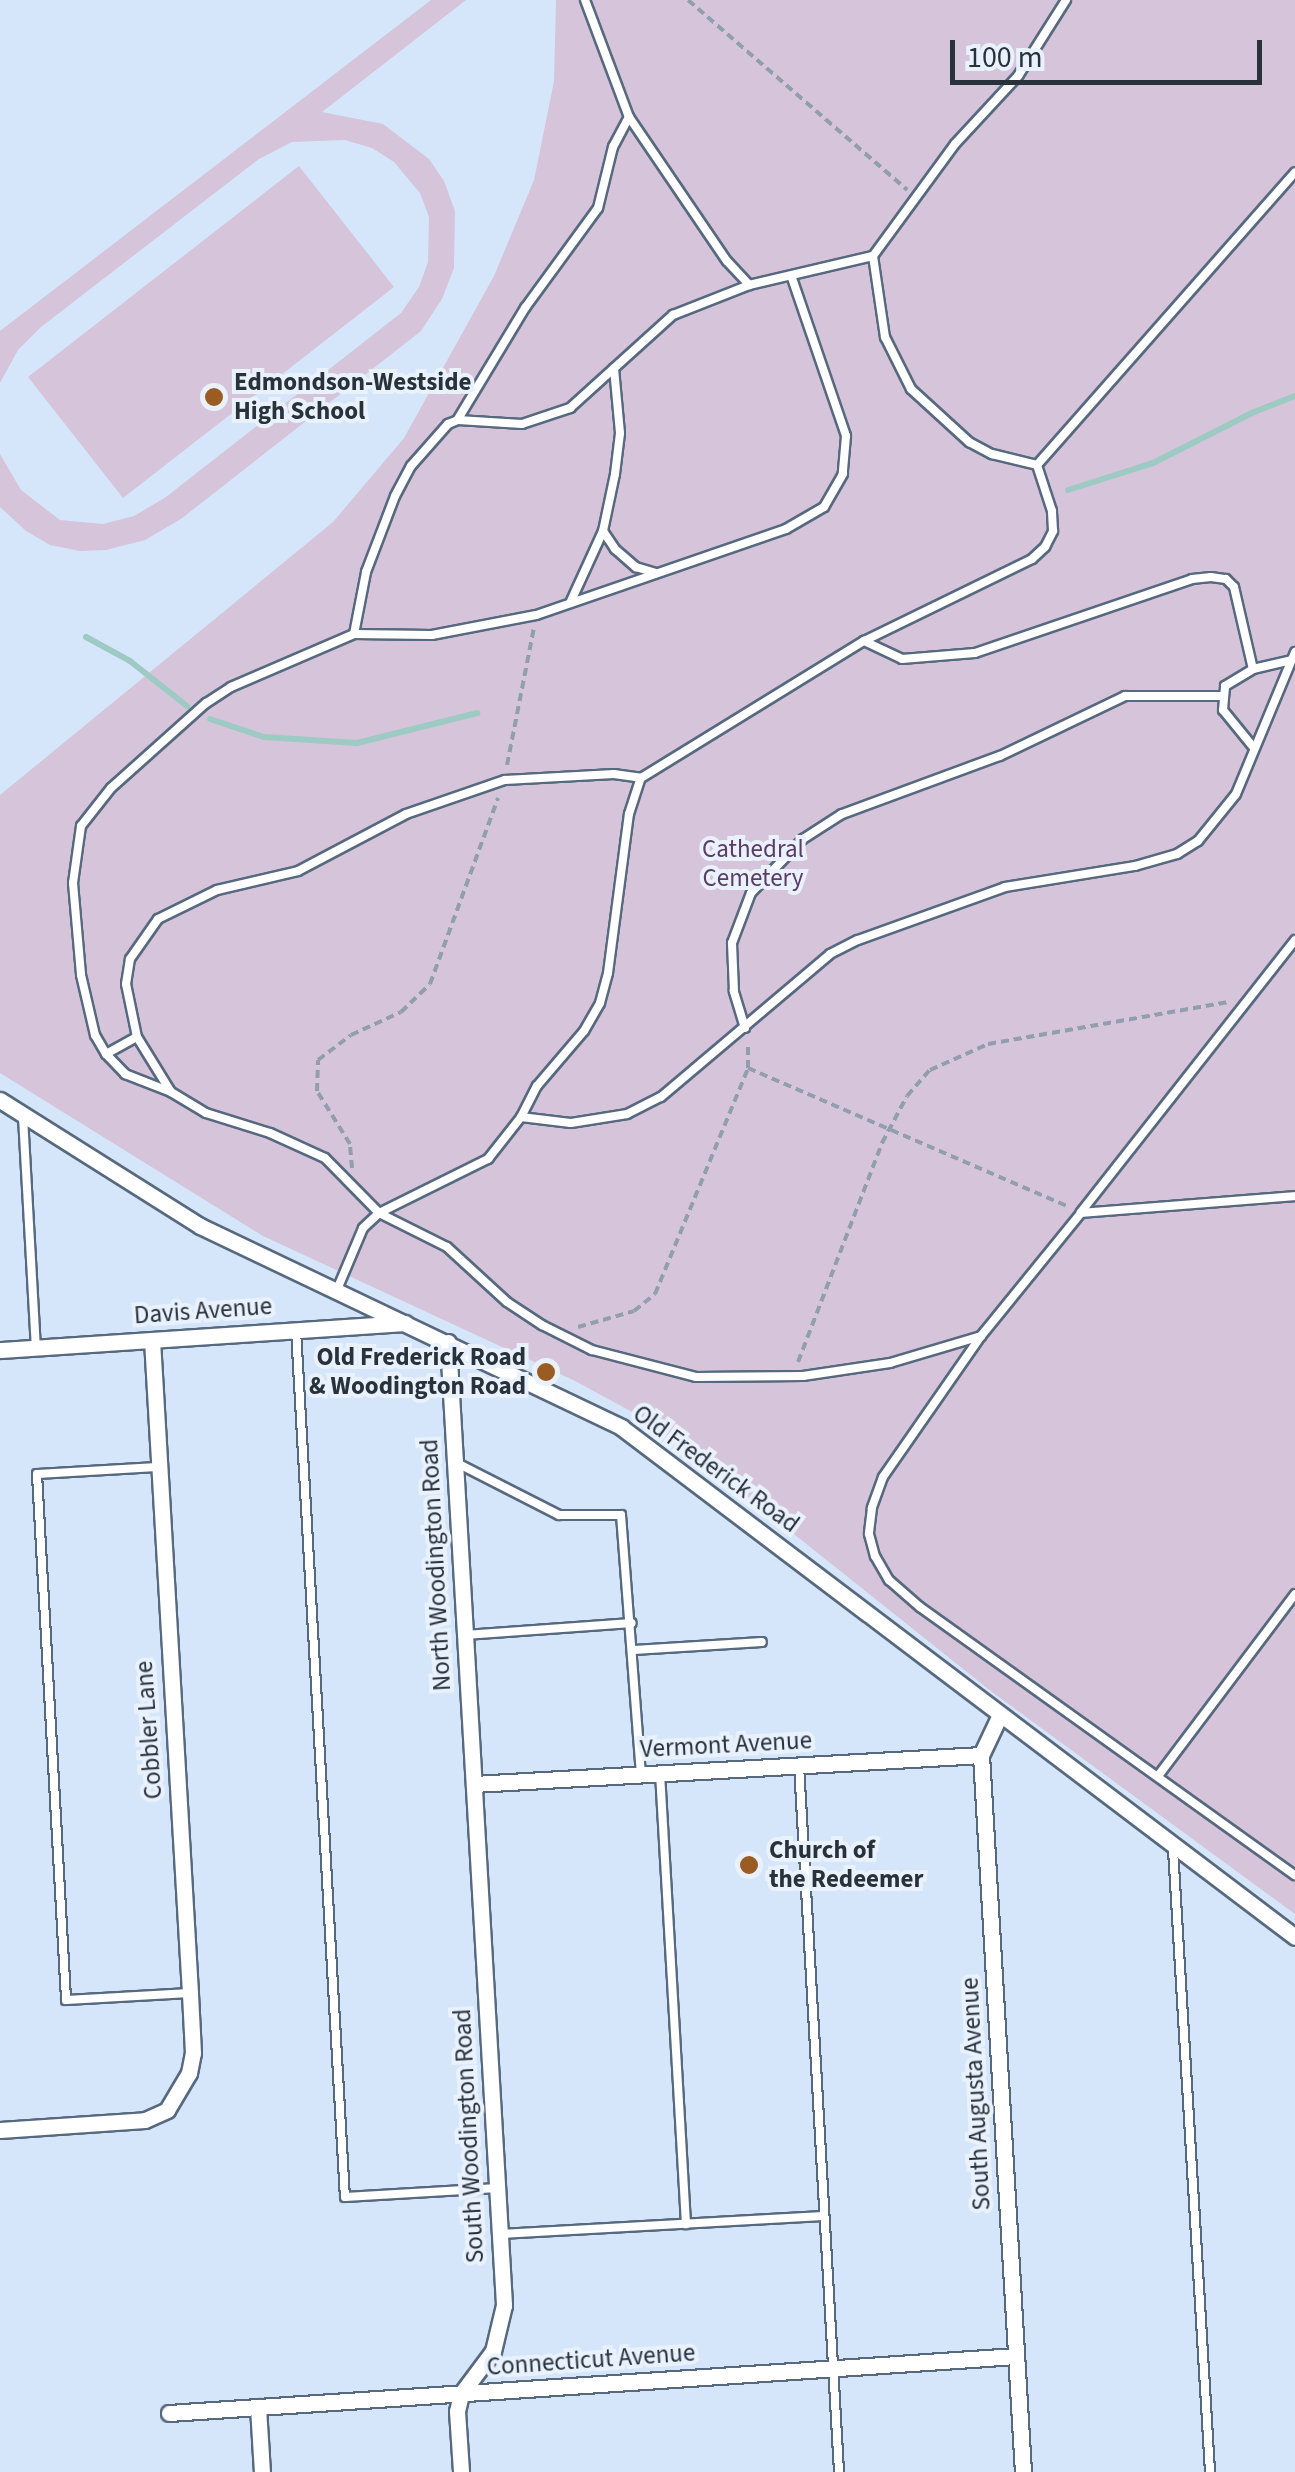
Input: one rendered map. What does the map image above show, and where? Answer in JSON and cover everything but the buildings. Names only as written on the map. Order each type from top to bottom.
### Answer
[{"type":"street","name":"Old Frederick Road","points":[[0,1100],[200,1226],[621,1428],[1295,1937]]},
{"type":"street","name":"Davis Avenue","points":[[0,1350],[408,1323]]},
{"type":"street","name":"Cobbler Lane","points":[[0,2130],[123,2124],[166,2110],[189,2074],[190,1993],[152,1340]]},
{"type":"street","name":"North Woodington Road","points":[[448,1342],[474,1784]]},
{"type":"street","name":"South Augusta Avenue","points":[[999,1717],[981,1755],[1022,2472]]},
{"type":"street","name":"Vermont Avenue","points":[[474,1784],[981,1755]]},
{"type":"street","name":"South Woodington Road","points":[[461,2394],[494,2351],[502,2330],[498,2188],[474,1784]]},
{"type":"street","name":"Connecticut Avenue","points":[[169,2413],[1016,2356]]},
{"type":"street","points":[[461,2394],[457,2411],[461,2472]]},
{"type":"street","points":[[258,2407],[262,2472]]},
{"type":"lane","points":[[586,0],[628,117],[727,261],[750,285]]},
{"type":"lane","points":[[458,420],[500,426],[546,419],[594,391],[673,316],[750,285],[873,256],[914,196],[1018,76],[1066,0]]},
{"type":"lane","points":[[354,634],[366,572],[395,496],[434,437],[458,420],[525,308],[598,208],[614,147],[628,117]]},
{"type":"lane","points":[[1037,465],[1295,172]]},
{"type":"lane","points":[[873,256],[885,338],[912,389],[969,442],[992,454],[1037,465]]},
{"type":"lane","points":[[792,278],[846,436],[843,474],[824,507],[809,518],[536,615],[432,635],[354,634],[232,687],[206,703],[88,812],[74,850],[73,883],[82,976],[96,1035],[106,1054],[125,1074],[171,1092],[231,1124],[308,1148],[346,1176],[379,1214],[447,1247],[507,1302],[592,1350],[696,1377],[794,1376],[890,1363],[981,1336]]},
{"type":"lane","points":[[572,601],[604,532],[620,433],[614,368]]},
{"type":"lane","points":[[336,1292],[353,1246],[379,1214],[488,1159],[521,1117],[537,1086],[584,1031],[600,1003],[616,933],[628,814],[641,778],[864,642],[1032,559],[1045,547],[1053,531],[1052,511],[1037,465]]},
{"type":"lane","points":[[604,532],[614,549],[636,566],[656,573]]},
{"type":"lane","points":[[864,642],[902,659],[976,654],[1192,579],[1210,577],[1226,579],[1234,587],[1253,670]]},
{"type":"lane","points":[[521,1117],[571,1123],[627,1114],[661,1097],[830,954],[858,940],[1004,887],[1135,866],[1177,854],[1218,822],[1236,794],[1295,652]]},
{"type":"lane","points":[[1222,696],[1238,676],[1289,661]]},
{"type":"lane","points":[[746,1028],[734,991],[732,942],[751,893],[803,839],[842,814],[1000,756],[1124,696],[1222,696]]},
{"type":"lane","points":[[1222,696],[1229,721],[1254,748]]},
{"type":"lane","points":[[171,1092],[136,1038],[128,1003],[130,959],[158,918],[217,890],[298,871],[406,814],[504,780],[614,774],[641,778]]},
{"type":"lane","points":[[1295,940],[981,1336],[883,1477],[872,1508],[869,1534],[875,1556],[889,1580],[920,1607],[1295,1875]]},
{"type":"lane","points":[[106,1054],[136,1038]]},
{"type":"lane","points":[[22,1114],[36,1347]]},
{"type":"lane","points":[[1081,1213],[1295,1196]]},
{"type":"lane","points":[[296,1330],[345,2196],[498,2188]]},
{"type":"lane","points":[[455,1462],[559,1515],[621,1515],[641,1774]]},
{"type":"lane","points":[[157,1468],[37,1474],[66,2000],[190,1993]]},
{"type":"lane","points":[[1158,1776],[1295,1594]]},
{"type":"lane","points":[[465,1636],[632,1623]]},
{"type":"lane","points":[[634,1650],[762,1642]]},
{"type":"lane","points":[[798,1766],[839,2472]]},
{"type":"lane","points":[[660,1774],[686,2224]]},
{"type":"lane","points":[[1173,1844],[1210,2472]]},
{"type":"lane","points":[[500,2234],[824,2216]]},
{"type":"path","points":[[688,0],[914,196]]},
{"type":"path","points":[[346,1176],[354,1165],[353,1156],[317,1090],[318,1060],[350,1035],[402,1012],[430,984],[504,780],[536,615]]},
{"type":"path","points":[[794,1376],[890,1129],[907,1096],[930,1070],[957,1054],[988,1044],[1229,1002],[1242,1006]]},
{"type":"path","points":[[555,1331],[634,1311],[655,1294],[748,1068],[746,1028]]},
{"type":"path","points":[[748,1068],[1081,1213]]},
{"type":"green space","points":[[431,0],[466,0],[322,112],[383,124],[429,159],[444,181],[455,211],[454,268],[442,299],[421,331],[181,519],[145,540],[106,550],[80,551],[50,545],[26,531],[0,507],[0,454],[21,490],[60,520],[103,524],[134,516],[166,497],[401,313],[419,287],[428,262],[429,217],[420,193],[394,162],[372,148],[345,140],[292,142],[259,159],[41,327],[18,350],[0,383],[0,331]]},
{"type":"green space","name":"Cathedral Cemetery","points":[[556,0],[1295,0],[1295,1914],[992,1692],[691,1452],[634,1413],[575,1381],[263,1236],[0,1073],[0,795],[333,522],[404,438],[494,276],[534,180],[554,81]]},
{"type":"green space","points":[[299,166],[394,287],[123,498],[28,377]]},
{"type":"waterway","points":[[1068,490],[1153,463],[1254,412],[1295,396]]},
{"type":"waterway","points":[[86,637],[130,661],[187,706]]},
{"type":"waterway","points":[[210,719],[264,737],[357,743],[477,713]]},
{"type":"place","name":"Edmondson-Westside High School","points":[[214,397]]},
{"type":"place","name":"Old Frederick Road & Woodington Road","points":[[546,1372]]},
{"type":"place","name":"Church of the Redeemer","points":[[749,1865]]}]
